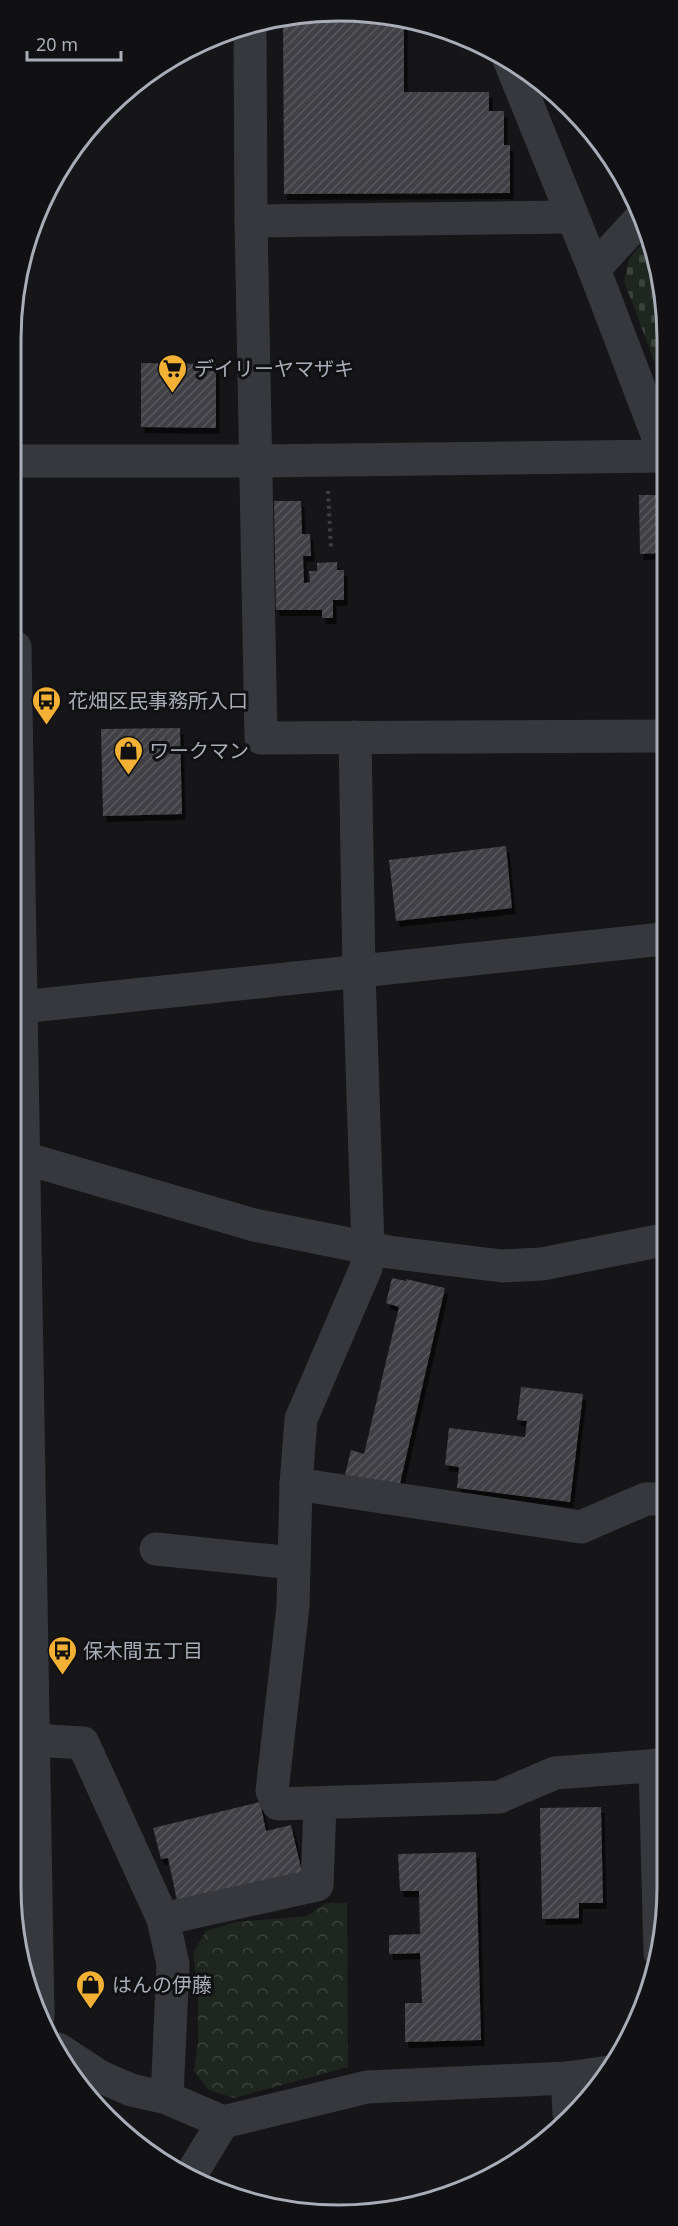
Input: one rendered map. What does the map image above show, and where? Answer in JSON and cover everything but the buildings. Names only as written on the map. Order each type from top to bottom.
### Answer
[{"type":"street","points":[[250,34],[251,221],[261,738],[657,736]]},
{"type":"street","points":[[515,74],[594,269],[657,436]]},
{"type":"street","points":[[251,221],[572,217]]},
{"type":"street","points":[[594,269],[635,224]]},
{"type":"street","points":[[21,461],[256,461],[657,455]]},
{"type":"street","points":[[355,737],[359,971],[368,1248],[366,1269],[301,1419],[296,1484],[293,1605],[272,1791],[278,1804],[500,1797],[555,1773],[657,1765]]},
{"type":"street","points":[[21,1007],[657,940]]},
{"type":"street","points":[[21,1139],[254,1225],[368,1248],[502,1266],[542,1264],[657,1241]]},
{"type":"street","points":[[21,1456],[33,1740],[37,1987]]},
{"type":"street","points":[[296,1484],[581,1527],[646,1499],[657,1499]]},
{"type":"street","points":[[156,1549],[293,1563]]},
{"type":"street","points":[[33,1740],[83,1743],[163,1919],[172,1964],[167,2098]]},
{"type":"street","points":[[163,1919],[316,1885],[320,1804]]},
{"type":"street","points":[[71,2058],[99,2076],[131,2090],[167,2098],[223,2122],[367,2087],[567,2078],[596,2074]]},
{"type":"street","points":[[567,2078],[569,2107]]},
{"type":"street","points":[[194,2170],[223,2122]]},
{"type":"path","points":[[327,460],[331,548]]},
{"type":"green space","points":[[642,244],[654,297],[657,368],[624,281],[629,259]]},
{"type":"green space","points":[[326,1903],[347,1903],[348,2067],[234,2098],[209,2090],[194,2071],[198,2042],[198,1995],[193,1953],[206,1931],[236,1922],[307,1916]]},
{"type":"place","name":"デイリーヤマザキ","points":[[173,394]]},
{"type":"place","name":"花畑区民事務所入口","points":[[47,726]]},
{"type":"place","name":"ワークマン","points":[[128,776]]},
{"type":"place","name":"保木間五丁目","points":[[62,1676]]},
{"type":"place","name":"はんの伊藤","points":[[91,2010]]}]
